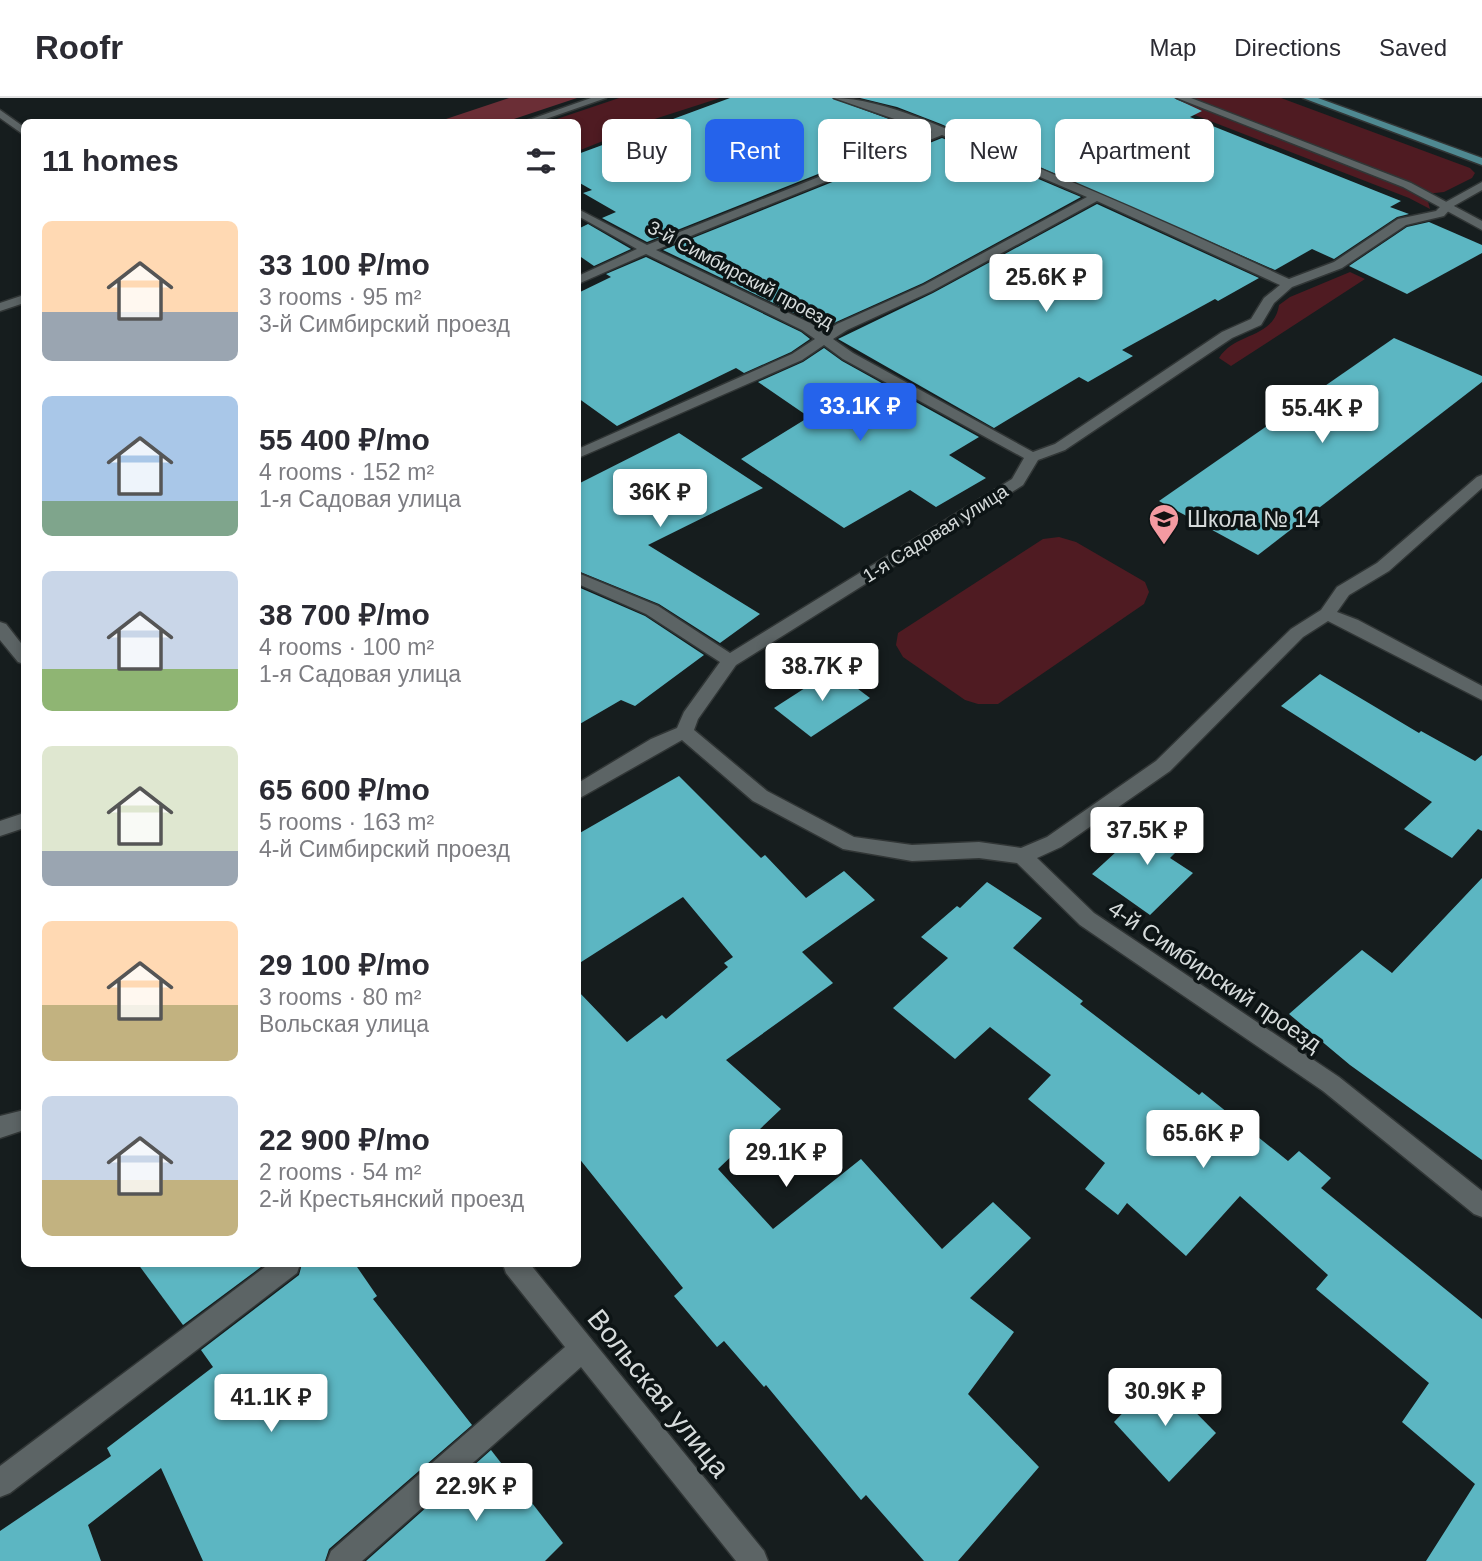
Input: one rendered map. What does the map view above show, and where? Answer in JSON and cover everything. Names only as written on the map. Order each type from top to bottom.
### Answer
[{"type":"main road","points":[[1308,98],[1482,162]]},
{"type":"street","points":[[537,119],[601,98]]},
{"type":"street","points":[[839,98],[866,104],[941,132],[1160,223],[1288,285]]},
{"type":"street","points":[[1182,98],[1407,185],[1448,205],[1482,226]]},
{"type":"street","points":[[0,113],[21,130]]},
{"type":"street","points":[[581,279],[941,132]]},
{"type":"street","points":[[1032,457],[1060,447],[1227,335],[1256,322],[1269,301],[1288,285],[1338,265],[1402,222],[1440,214],[1448,205],[1482,185]]},
{"type":"street","points":[[581,453],[797,356],[822,339],[928,288],[1095,197]]},
{"type":"street","name":"3-й Симбирский проезд","points":[[581,214],[807,327],[848,356],[1032,457]]},
{"type":"street","points":[[0,307],[21,300]]},
{"type":"street","name":"1-я Садовая улица","points":[[684,732],[690,717],[730,661],[1018,482],[1032,457]]},
{"type":"street","points":[[581,790],[656,744],[684,732],[760,796],[850,845],[912,853],[979,850],[1022,856],[1054,842],[1163,766],[1297,633],[1326,614],[1343,591],[1383,567],[1482,480]]},
{"type":"street","points":[[581,579],[652,610],[730,661]]},
{"type":"street","points":[[1326,614],[1352,624],[1482,694]]},
{"type":"street","points":[[0,628],[21,654]]},
{"type":"street","points":[[0,829],[21,821]]},
{"type":"street","name":"4-й Симбирский проезд","points":[[1022,856],[1087,919],[1331,1084],[1482,1206]]},
{"type":"street","points":[[0,1126],[21,1121]]},
{"type":"street","points":[[0,1483],[284,1267]]},
{"type":"street","name":"Вольская улица","points":[[517,1267],[754,1561]]},
{"type":"street","points":[[341,1561],[583,1348]]},
{"type":"shaded area","points":[[509,98],[577,98],[514,119],[446,119]]},
{"type":"shaded area","points":[[619,98],[720,98],[655,119],[602,119],[602,141],[581,150],[581,119],[557,119]]},
{"type":"shaded area","points":[[1151,98],[1281,98],[1470,168],[1475,173],[1472,178],[1444,192],[1426,194],[1430,209],[1409,198],[1214,122],[1214,119],[1205,119]]},
{"type":"shaded area","points":[[1350,272],[1365,279],[1231,366],[1219,358],[1234,344],[1270,324],[1279,305],[1290,297]]},
{"type":"shaded area","points":[[1059,537],[1076,542],[1145,582],[1149,592],[1144,604],[998,704],[978,704],[965,700],[903,657],[896,645],[898,633],[1043,539]]},
{"type":"building","points":[[730,98],[832,98],[889,119],[818,119],[818,174],[804,180],[804,119],[705,119],[705,182],[798,182],[647,242],[602,218],[616,212],[583,193],[592,190],[581,184],[581,153],[602,145],[602,182],[691,182],[691,119],[673,119]]},
{"type":"building","points":[[860,98],[1174,98],[1202,111],[1190,117],[1195,119],[1055,119],[1055,174],[1041,168],[1041,119],[945,119],[945,126],[897,107]]},
{"type":"building","points":[[1214,127],[1401,201],[1390,207],[1409,214],[1397,217],[1334,259],[1312,249],[1275,270],[1074,182],[1214,182]]},
{"type":"building","points":[[945,139],[945,182],[1041,180],[1081,197],[923,283],[824,330],[813,322],[663,250],[832,182],[931,182],[931,142]]},
{"type":"building","points":[[1097,204],[1259,278],[1122,350],[1133,356],[1088,382],[1079,377],[994,428],[838,339],[933,293]]},
{"type":"building","points":[[1429,222],[1482,245],[1482,253],[1407,294],[1349,266],[1407,227]]},
{"type":"building","points":[[588,224],[631,249],[594,266],[581,257],[581,228]]},
{"type":"building","points":[[646,257],[801,332],[810,339],[791,352],[744,373],[736,368],[617,426],[581,400],[581,292],[611,277],[606,274]]},
{"type":"building","points":[[1394,338],[1482,376],[1482,382],[1258,555],[1159,501]]},
{"type":"building","points":[[824,348],[842,361],[979,437],[949,455],[986,478],[936,507],[910,490],[844,528],[741,459],[809,417],[758,382],[803,362]]},
{"type":"building","points":[[679,433],[763,488],[648,545],[760,614],[720,643],[659,604],[581,572],[581,482]]},
{"type":"building","points":[[581,588],[645,616],[704,655],[635,706],[621,700],[581,723]]},
{"type":"building","points":[[833,670],[870,698],[811,737],[774,708]]},
{"type":"building","points":[[1320,674],[1419,733],[1421,731],[1475,761],[1482,755],[1482,831],[1478,829],[1452,858],[1404,829],[1432,802],[1281,706]]},
{"type":"building","points":[[679,776],[761,858],[765,855],[806,898],[844,871],[875,900],[802,952],[833,983],[726,1060],[781,1109],[718,1169],[773,1229],[861,1159],[942,1249],[993,1202],[1031,1238],[970,1298],[1014,1332],[968,1394],[1039,1467],[958,1561],[924,1561],[866,1495],[861,1500],[766,1385],[764,1387],[724,1341],[717,1347],[674,1296],[683,1288],[581,1161],[581,994],[627,1042],[662,1015],[666,1019],[728,967],[724,963],[733,957],[683,897],[581,962],[581,832]]},
{"type":"building","points":[[1154,817],[1189,839],[1170,858],[1193,873],[1150,915],[1092,874]]},
{"type":"building","points":[[1482,878],[1482,1160],[1350,1065],[1289,1014],[1362,950],[1392,973]]},
{"type":"building","points":[[987,882],[1042,918],[1013,948],[1083,1001],[1080,1004],[1199,1095],[1202,1092],[1288,1161],[1299,1151],[1331,1178],[1321,1188],[1482,1319],[1482,1561],[1426,1561],[1475,1484],[1402,1422],[1429,1383],[1316,1289],[1328,1275],[1240,1196],[1186,1256],[1127,1203],[1118,1215],[1085,1189],[1105,1163],[1028,1099],[1051,1075],[990,1027],[955,1059],[893,1008],[948,958],[921,937],[957,906],[960,908]]},
{"type":"building","points":[[140,1267],[261,1267],[183,1325]]},
{"type":"building","points":[[301,1267],[357,1267],[377,1296],[373,1299],[472,1425],[329,1549],[325,1561],[203,1561],[161,1468],[88,1525],[101,1561],[0,1561],[0,1531],[111,1456],[107,1448],[213,1367],[201,1350],[299,1275]]},
{"type":"building","points":[[1159,1375],[1216,1433],[1169,1482],[1114,1422]]},
{"type":"building","points":[[491,1450],[563,1543],[545,1561],[366,1561]]},
{"type":"place","name":"Школа № 14","points":[[1164,546]]}]
